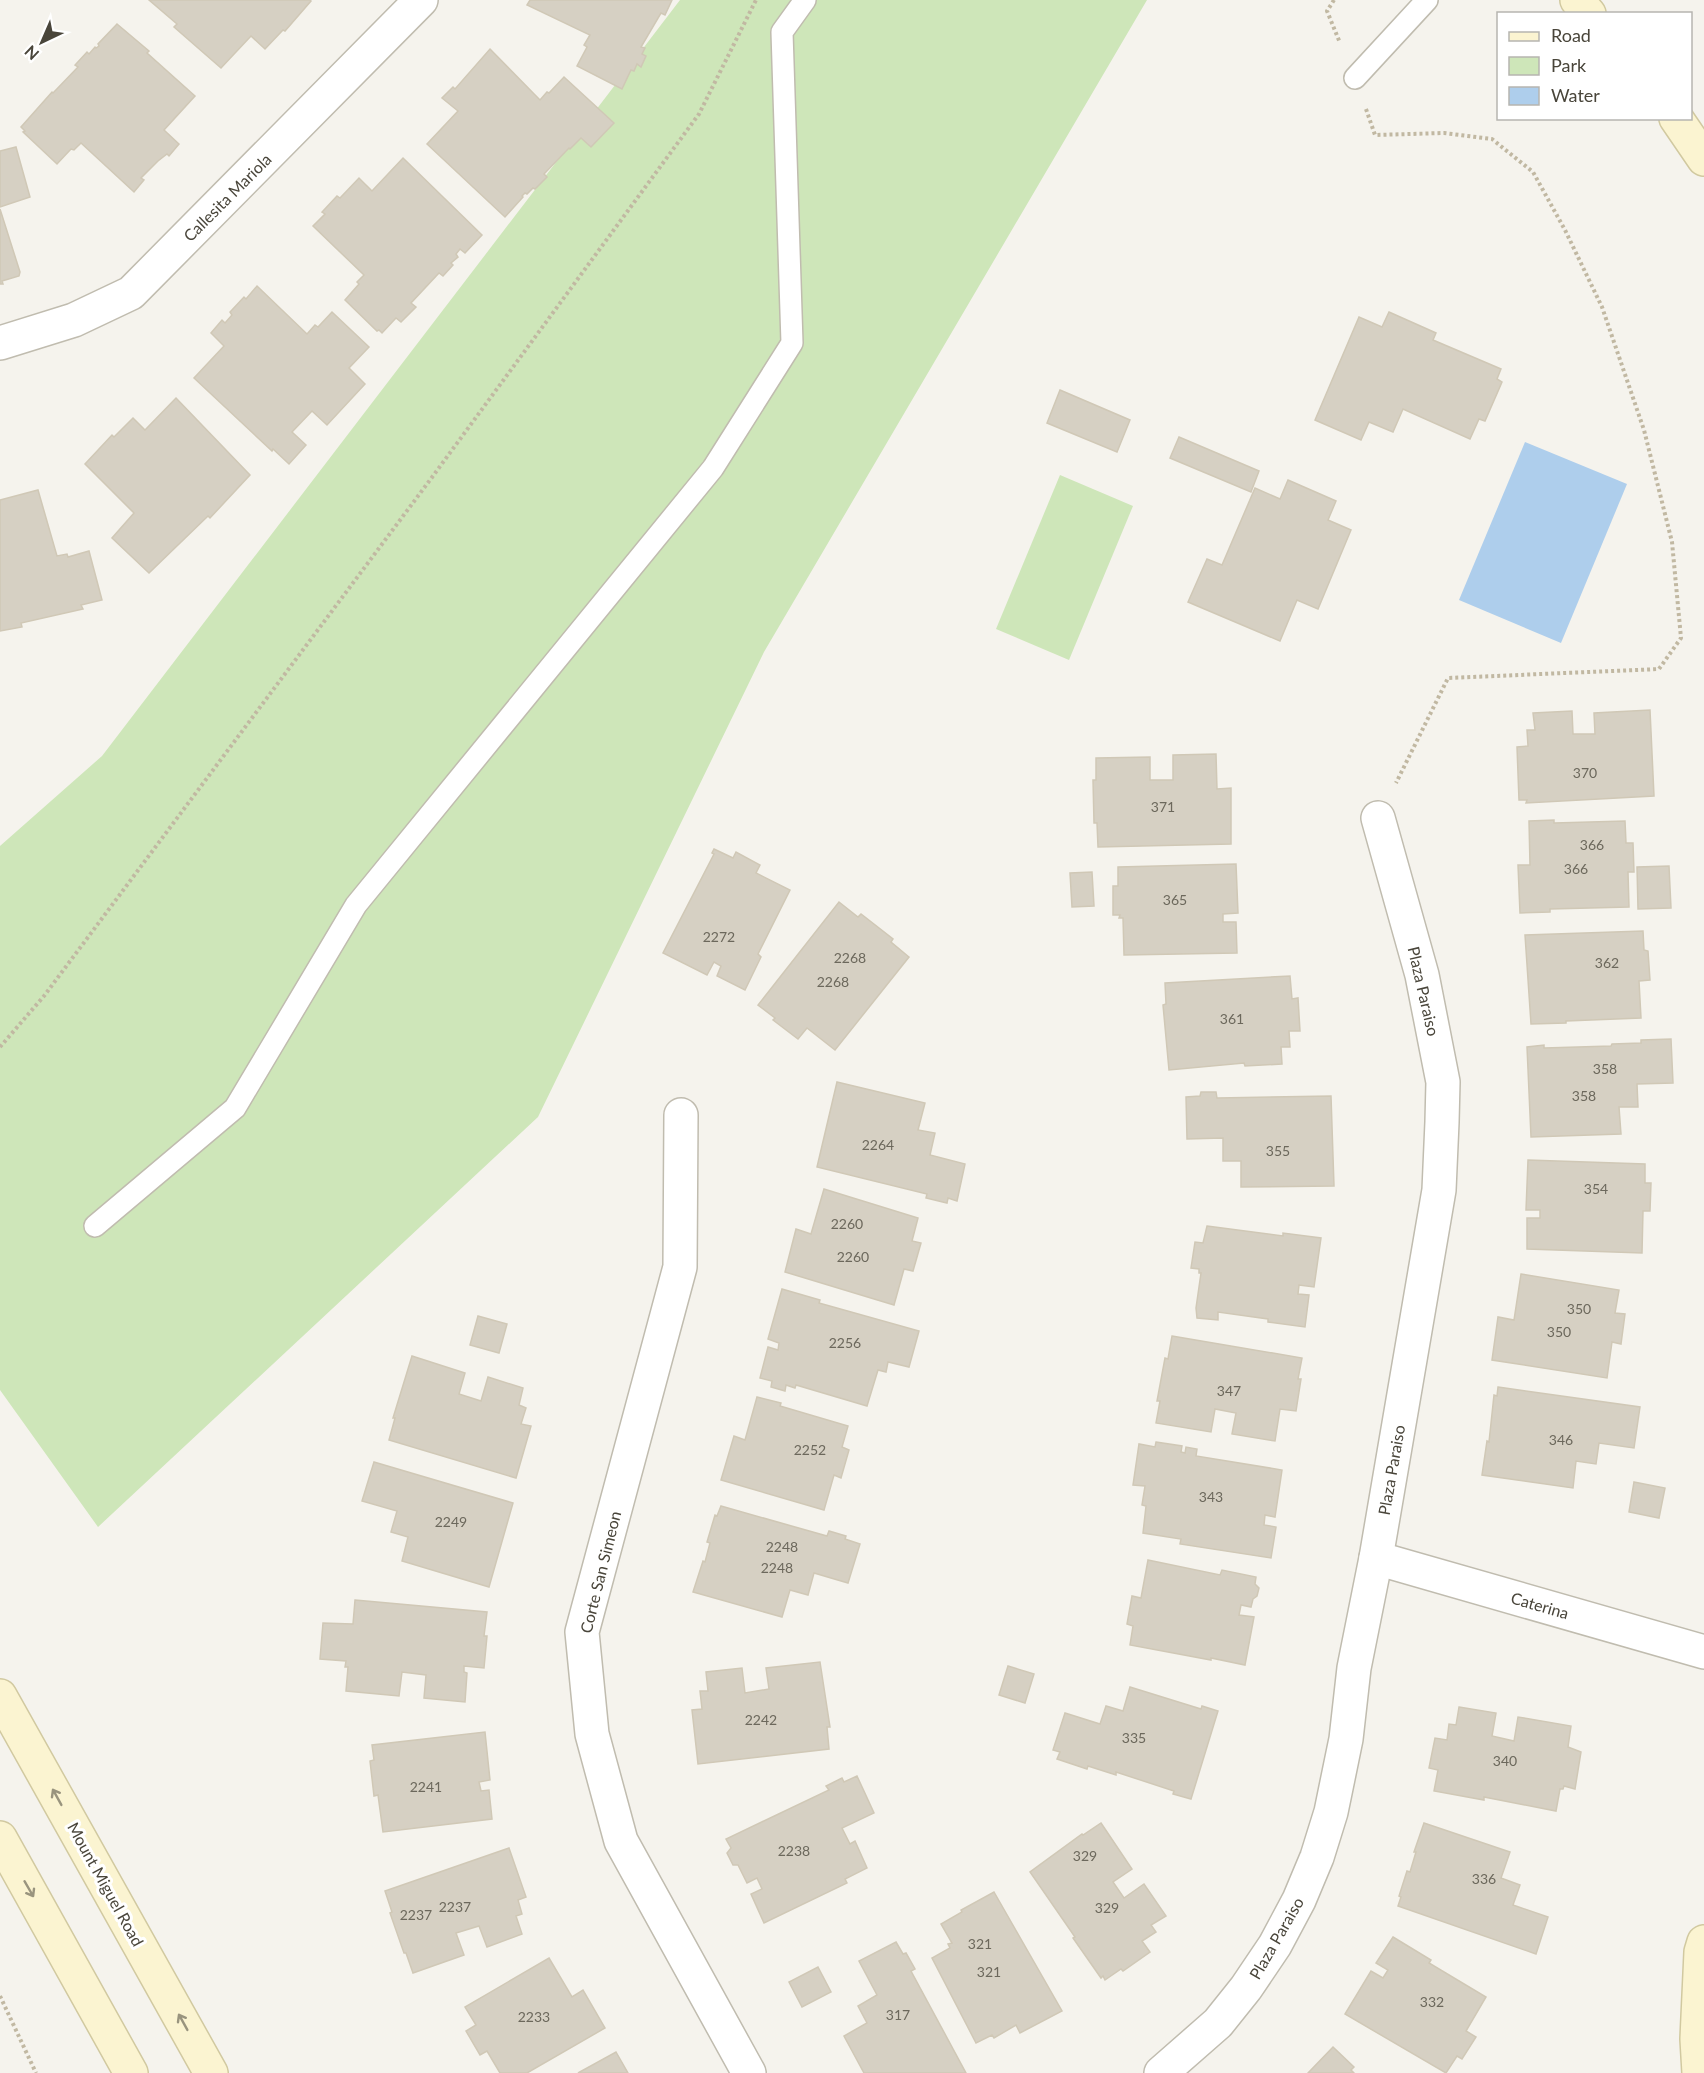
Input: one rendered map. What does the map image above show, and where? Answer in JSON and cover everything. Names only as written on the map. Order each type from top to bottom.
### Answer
[{"type":"street","name":"Callesita Mariola","points":[[0,343],[74,320],[131,293],[421,0]]},
{"type":"street","points":[[1577,0],[1587,12]]},
{"type":"street","points":[[1677,120],[1704,159]]},
{"type":"street","name":"Plaza Paraiso","points":[[1161,2073],[1218,2024],[1275,1946],[1317,1857],[1331,1812],[1346,1739],[1354,1668],[1376,1558],[1439,1190],[1443,1082],[1422,975],[1378,818]]},
{"type":"street","name":"Corte San Simeon","points":[[681,1114],[680,1267],[582,1632],[592,1734],[621,1841],[749,2073]]},
{"type":"street","name":"Caterina","points":[[1376,1558],[1704,1652]]},
{"type":"street","name":"Mount Miguel Road","points":[[0,1696],[211,2073]]},
{"type":"street","points":[[0,1838],[131,2073]]},
{"type":"street","points":[[1699,2073],[1697,2039],[1701,1952],[1704,1942]]},
{"type":"lane","points":[[95,1226],[235,1108],[356,905],[713,468],[792,343],[782,32],[805,0]]},
{"type":"lane","points":[[1355,78],[1427,0]]},
{"type":"path","points":[[0,1047],[44,996],[116,900],[430,480],[699,114],[756,0]]},
{"type":"path","points":[[1334,0],[1327,11],[1355,78],[1375,135],[1444,133],[1492,139],[1533,172],[1602,307],[1644,430],[1672,542],[1681,638],[1659,669],[1448,678],[1378,818]]},
{"type":"path","points":[[0,1996],[36,2073]]},
{"type":"green space","points":[[680,0],[1147,0],[764,652],[538,1117],[98,1527],[0,1390],[0,846],[102,756]]},
{"type":"green space","points":[[1060,475],[1133,506],[1069,660],[996,629]]},
{"type":"water","points":[[1525,442],[1627,484],[1561,643],[1459,600]]},
{"type":"building","points":[[149,0],[311,1],[285,31],[283,30],[265,49],[251,36],[221,68],[174,27],[177,24]]},
{"type":"building","points":[[530,0],[672,0],[665,15],[661,13],[641,47],[645,48],[642,54],[646,56],[641,67],[637,64],[634,71],[631,70],[622,89],[577,66],[587,47],[584,45],[590,35],[527,5]]},
{"type":"building","points":[[117,24],[149,51],[147,53],[195,96],[164,130],[179,144],[169,156],[167,154],[158,161],[141,178],[144,180],[134,192],[81,143],[74,150],[71,149],[57,164],[23,132],[25,131],[21,127],[78,67],[75,65],[87,52],[89,54],[99,46],[98,44]]},
{"type":"building","points":[[490,49],[540,100],[564,77],[614,123],[591,147],[581,138],[569,148],[544,174],[547,177],[535,189],[525,193],[505,217],[427,144],[458,111],[442,98],[453,87],[455,89]]},
{"type":"building","points":[[16,147],[30,197],[0,207],[0,151]]},
{"type":"building","points":[[403,158],[482,235],[465,253],[460,249],[456,254],[458,257],[451,263],[453,265],[443,276],[439,273],[411,303],[416,307],[401,322],[396,318],[382,333],[377,331],[345,300],[364,275],[313,226],[325,214],[322,212],[337,196],[340,198],[359,178],[372,191]]},
{"type":"building","points":[[0,209],[20,272],[19,276],[2,281],[3,284],[0,284]]},
{"type":"building","points":[[257,286],[307,334],[315,325],[318,327],[332,312],[369,347],[349,368],[365,384],[327,425],[312,411],[292,432],[306,445],[289,464],[194,378],[224,346],[211,333],[222,320],[225,323],[232,315],[230,312]]},
{"type":"building","points":[[1389,312],[1436,333],[1433,340],[1501,369],[1497,379],[1502,382],[1485,421],[1479,419],[1470,439],[1403,409],[1393,432],[1369,422],[1361,440],[1315,420],[1359,317],[1382,327]]},
{"type":"building","points":[[1060,390],[1130,420],[1117,452],[1047,423]]},
{"type":"building","points":[[176,398],[250,475],[210,518],[208,516],[149,573],[112,538],[134,513],[85,464],[112,435],[114,437],[133,418],[145,430]]},
{"type":"building","points":[[1179,437],[1259,471],[1251,492],[1170,458]]},
{"type":"building","points":[[1288,480],[1336,501],[1328,520],[1351,530],[1318,609],[1297,600],[1280,641],[1188,602],[1207,559],[1222,565],[1255,488],[1280,499]]},
{"type":"building","points":[[38,490],[57,556],[67,554],[68,557],[89,551],[102,600],[81,605],[83,609],[21,623],[22,627],[0,631],[0,500]]},
{"type":"building","points":[[1650,710],[1654,796],[1526,803],[1527,800],[1519,800],[1517,747],[1528,746],[1527,730],[1535,730],[1533,713],[1572,711],[1573,734],[1595,734],[1594,713]]},
{"type":"building","points":[[1216,754],[1217,789],[1231,788],[1231,844],[1098,847],[1097,823],[1094,823],[1093,780],[1096,780],[1096,758],[1150,757],[1150,780],[1173,780],[1173,755]]},
{"type":"building","points":[[1554,820],[1554,823],[1625,821],[1626,843],[1633,843],[1634,872],[1628,872],[1629,907],[1550,909],[1550,912],[1520,913],[1518,865],[1530,865],[1529,821]]},
{"type":"building","points":[[714,849],[733,858],[736,852],[760,865],[756,873],[790,890],[758,954],[761,957],[745,990],[717,976],[721,966],[714,962],[707,975],[663,953],[714,854],[712,853]]},
{"type":"building","points":[[1236,864],[1238,913],[1223,914],[1223,922],[1236,922],[1237,953],[1124,955],[1123,918],[1119,918],[1120,915],[1113,915],[1113,886],[1118,886],[1118,867]]},
{"type":"building","points":[[1669,866],[1671,908],[1638,909],[1637,867]]},
{"type":"building","points":[[1092,872],[1094,906],[1072,907],[1070,873]]},
{"type":"building","points":[[839,902],[858,917],[861,914],[893,939],[891,942],[909,957],[835,1050],[807,1028],[798,1039],[758,1005]]},
{"type":"building","points":[[1643,931],[1644,950],[1648,951],[1650,980],[1639,981],[1641,1018],[1531,1024],[1525,935]]},
{"type":"building","points":[[1290,976],[1292,999],[1298,998],[1300,1031],[1289,1031],[1290,1047],[1281,1047],[1282,1064],[1245,1066],[1244,1063],[1169,1070],[1163,1005],[1166,1004],[1165,983]]},
{"type":"building","points":[[1671,1039],[1673,1083],[1637,1084],[1638,1107],[1619,1107],[1621,1134],[1531,1137],[1527,1047],[1611,1046],[1612,1044],[1641,1043],[1641,1040]]},
{"type":"building","points":[[837,1082],[925,1103],[918,1130],[935,1133],[930,1155],[965,1164],[957,1201],[948,1198],[947,1203],[926,1198],[927,1194],[817,1167]]},
{"type":"building","points":[[1201,1092],[1216,1092],[1217,1098],[1331,1096],[1334,1186],[1241,1187],[1241,1161],[1223,1161],[1223,1138],[1187,1139],[1186,1097],[1200,1096]]},
{"type":"building","points":[[1528,1160],[1645,1164],[1645,1183],[1651,1183],[1650,1211],[1643,1211],[1642,1253],[1527,1249],[1527,1218],[1540,1218],[1540,1210],[1526,1210]]},
{"type":"building","points":[[824,1189],[918,1218],[912,1241],[921,1243],[913,1271],[904,1269],[894,1305],[785,1272],[796,1229],[811,1234]]},
{"type":"building","points":[[1207,1226],[1283,1236],[1283,1233],[1321,1238],[1314,1287],[1299,1285],[1298,1294],[1309,1295],[1305,1327],[1218,1312],[1218,1320],[1197,1318],[1196,1308],[1201,1273],[1199,1269],[1191,1268],[1195,1242],[1203,1243]]},
{"type":"building","points":[[1521,1274],[1619,1290],[1615,1313],[1625,1314],[1621,1344],[1612,1342],[1607,1378],[1492,1360],[1498,1317],[1514,1320]]},
{"type":"building","points":[[782,1289],[820,1300],[819,1303],[919,1331],[909,1367],[888,1362],[886,1372],[878,1370],[867,1406],[796,1385],[795,1388],[786,1385],[785,1391],[771,1387],[772,1381],[760,1378],[768,1347],[778,1350],[779,1343],[768,1339]]},
{"type":"building","points":[[478,1316],[507,1324],[499,1353],[470,1345]]},
{"type":"building","points":[[1172,1336],[1302,1358],[1296,1411],[1280,1409],[1275,1441],[1232,1434],[1236,1413],[1215,1409],[1211,1432],[1156,1423],[1160,1401],[1157,1401],[1165,1358],[1168,1359]]},
{"type":"building","points":[[412,1356],[465,1373],[459,1394],[481,1401],[488,1377],[523,1388],[519,1405],[526,1408],[521,1424],[531,1426],[516,1478],[389,1440],[395,1418],[393,1418]]},
{"type":"building","points":[[1498,1387],[1640,1407],[1634,1448],[1599,1443],[1596,1464],[1576,1461],[1573,1488],[1482,1475],[1487,1441],[1489,1442],[1494,1395],[1497,1396]]},
{"type":"building","points":[[757,1397],[848,1426],[842,1447],[849,1450],[841,1478],[834,1475],[824,1510],[721,1480],[734,1436],[745,1440]]},
{"type":"building","points":[[1156,1442],[1182,1446],[1181,1452],[1185,1453],[1186,1447],[1197,1449],[1196,1456],[1282,1470],[1275,1517],[1265,1515],[1264,1525],[1276,1527],[1271,1558],[1180,1544],[1181,1539],[1143,1533],[1146,1506],[1142,1505],[1145,1486],[1133,1485],[1139,1444],[1155,1447]]},
{"type":"building","points":[[374,1462],[513,1503],[489,1587],[402,1561],[408,1537],[391,1532],[397,1511],[362,1501]]},
{"type":"building","points":[[1634,1482],[1665,1488],[1659,1518],[1629,1512]]},
{"type":"building","points":[[721,1506],[827,1536],[829,1531],[846,1536],[845,1539],[860,1544],[848,1583],[814,1573],[808,1595],[790,1590],[782,1617],[693,1592],[703,1561],[705,1562],[710,1543],[707,1542],[715,1515],[717,1516]]},
{"type":"building","points":[[1148,1560],[1220,1575],[1222,1570],[1256,1577],[1255,1584],[1259,1588],[1257,1596],[1253,1599],[1251,1607],[1241,1605],[1239,1615],[1254,1617],[1245,1665],[1130,1645],[1133,1626],[1127,1624],[1132,1596],[1141,1598]]},
{"type":"building","points":[[355,1600],[487,1612],[484,1668],[464,1666],[464,1672],[467,1673],[465,1702],[424,1698],[426,1675],[402,1672],[399,1696],[346,1691],[348,1667],[345,1667],[346,1661],[320,1659],[323,1623],[353,1624]]},
{"type":"building","points":[[820,1662],[830,1727],[827,1727],[829,1749],[698,1764],[692,1710],[702,1709],[700,1691],[708,1691],[706,1672],[742,1668],[745,1693],[769,1689],[766,1668]]},
{"type":"building","points":[[1008,1666],[1034,1674],[1025,1703],[999,1695]]},
{"type":"building","points":[[1130,1687],[1201,1709],[1202,1706],[1218,1711],[1191,1799],[1116,1772],[1116,1775],[1088,1766],[1087,1769],[1057,1759],[1060,1752],[1053,1750],[1065,1713],[1100,1724],[1106,1706],[1123,1711]]},
{"type":"building","points":[[1459,1707],[1496,1713],[1492,1736],[1514,1741],[1518,1717],[1571,1726],[1568,1747],[1581,1752],[1575,1789],[1564,1786],[1560,1789],[1556,1811],[1484,1797],[1484,1800],[1434,1791],[1438,1770],[1429,1768],[1435,1738],[1447,1740],[1449,1724],[1456,1725]]},
{"type":"building","points":[[485,1732],[490,1780],[479,1782],[481,1791],[489,1790],[492,1819],[383,1832],[378,1795],[374,1796],[370,1761],[374,1760],[372,1745]]},
{"type":"building","points":[[857,1776],[874,1813],[842,1828],[850,1844],[855,1841],[867,1868],[845,1879],[847,1883],[764,1923],[751,1894],[762,1889],[757,1878],[747,1883],[738,1865],[733,1865],[727,1853],[731,1848],[726,1839],[829,1790],[826,1786],[842,1778],[844,1782]]},
{"type":"building","points":[[1101,1823],[1132,1869],[1113,1882],[1124,1898],[1144,1884],[1166,1916],[1151,1925],[1156,1932],[1142,1941],[1150,1952],[1123,1971],[1121,1969],[1105,1980],[1103,1976],[1101,1978],[1073,1938],[1075,1937],[1030,1872]]},
{"type":"building","points":[[1424,1823],[1510,1852],[1501,1878],[1520,1885],[1513,1905],[1548,1917],[1536,1954],[1398,1906],[1401,1897],[1399,1896],[1407,1871],[1410,1872]]},
{"type":"building","points":[[509,1848],[526,1897],[518,1900],[522,1914],[516,1916],[522,1934],[487,1947],[479,1926],[456,1933],[464,1955],[413,1973],[390,1913],[392,1912],[385,1891]]},
{"type":"building","points":[[994,1892],[1062,2011],[1020,2033],[1016,2025],[994,2038],[992,2035],[976,2043],[932,1958],[950,1948],[948,1944],[952,1943],[941,1924]]},
{"type":"building","points":[[1393,1937],[1431,1960],[1429,1963],[1486,1997],[1466,2031],[1476,2037],[1462,2059],[1457,2056],[1446,2073],[1345,2014],[1371,1971],[1383,1978],[1388,1970],[1376,1963]]},
{"type":"building","points":[[896,1942],[903,1954],[906,1953],[915,1969],[911,1971],[966,2073],[864,2073],[844,2036],[867,2023],[858,2006],[877,1995],[859,1961]]},
{"type":"building","points":[[549,1958],[572,1997],[583,1990],[605,2028],[527,2073],[500,2073],[487,2051],[480,2055],[466,2031],[476,2025],[465,2007]]},
{"type":"building","points":[[818,1967],[831,1992],[802,2007],[789,1982]]},
{"type":"building","points":[[1333,2047],[1354,2067],[1351,2070],[1354,2073],[1308,2073]]},
{"type":"building","points":[[616,2052],[628,2073],[578,2073]]}]
